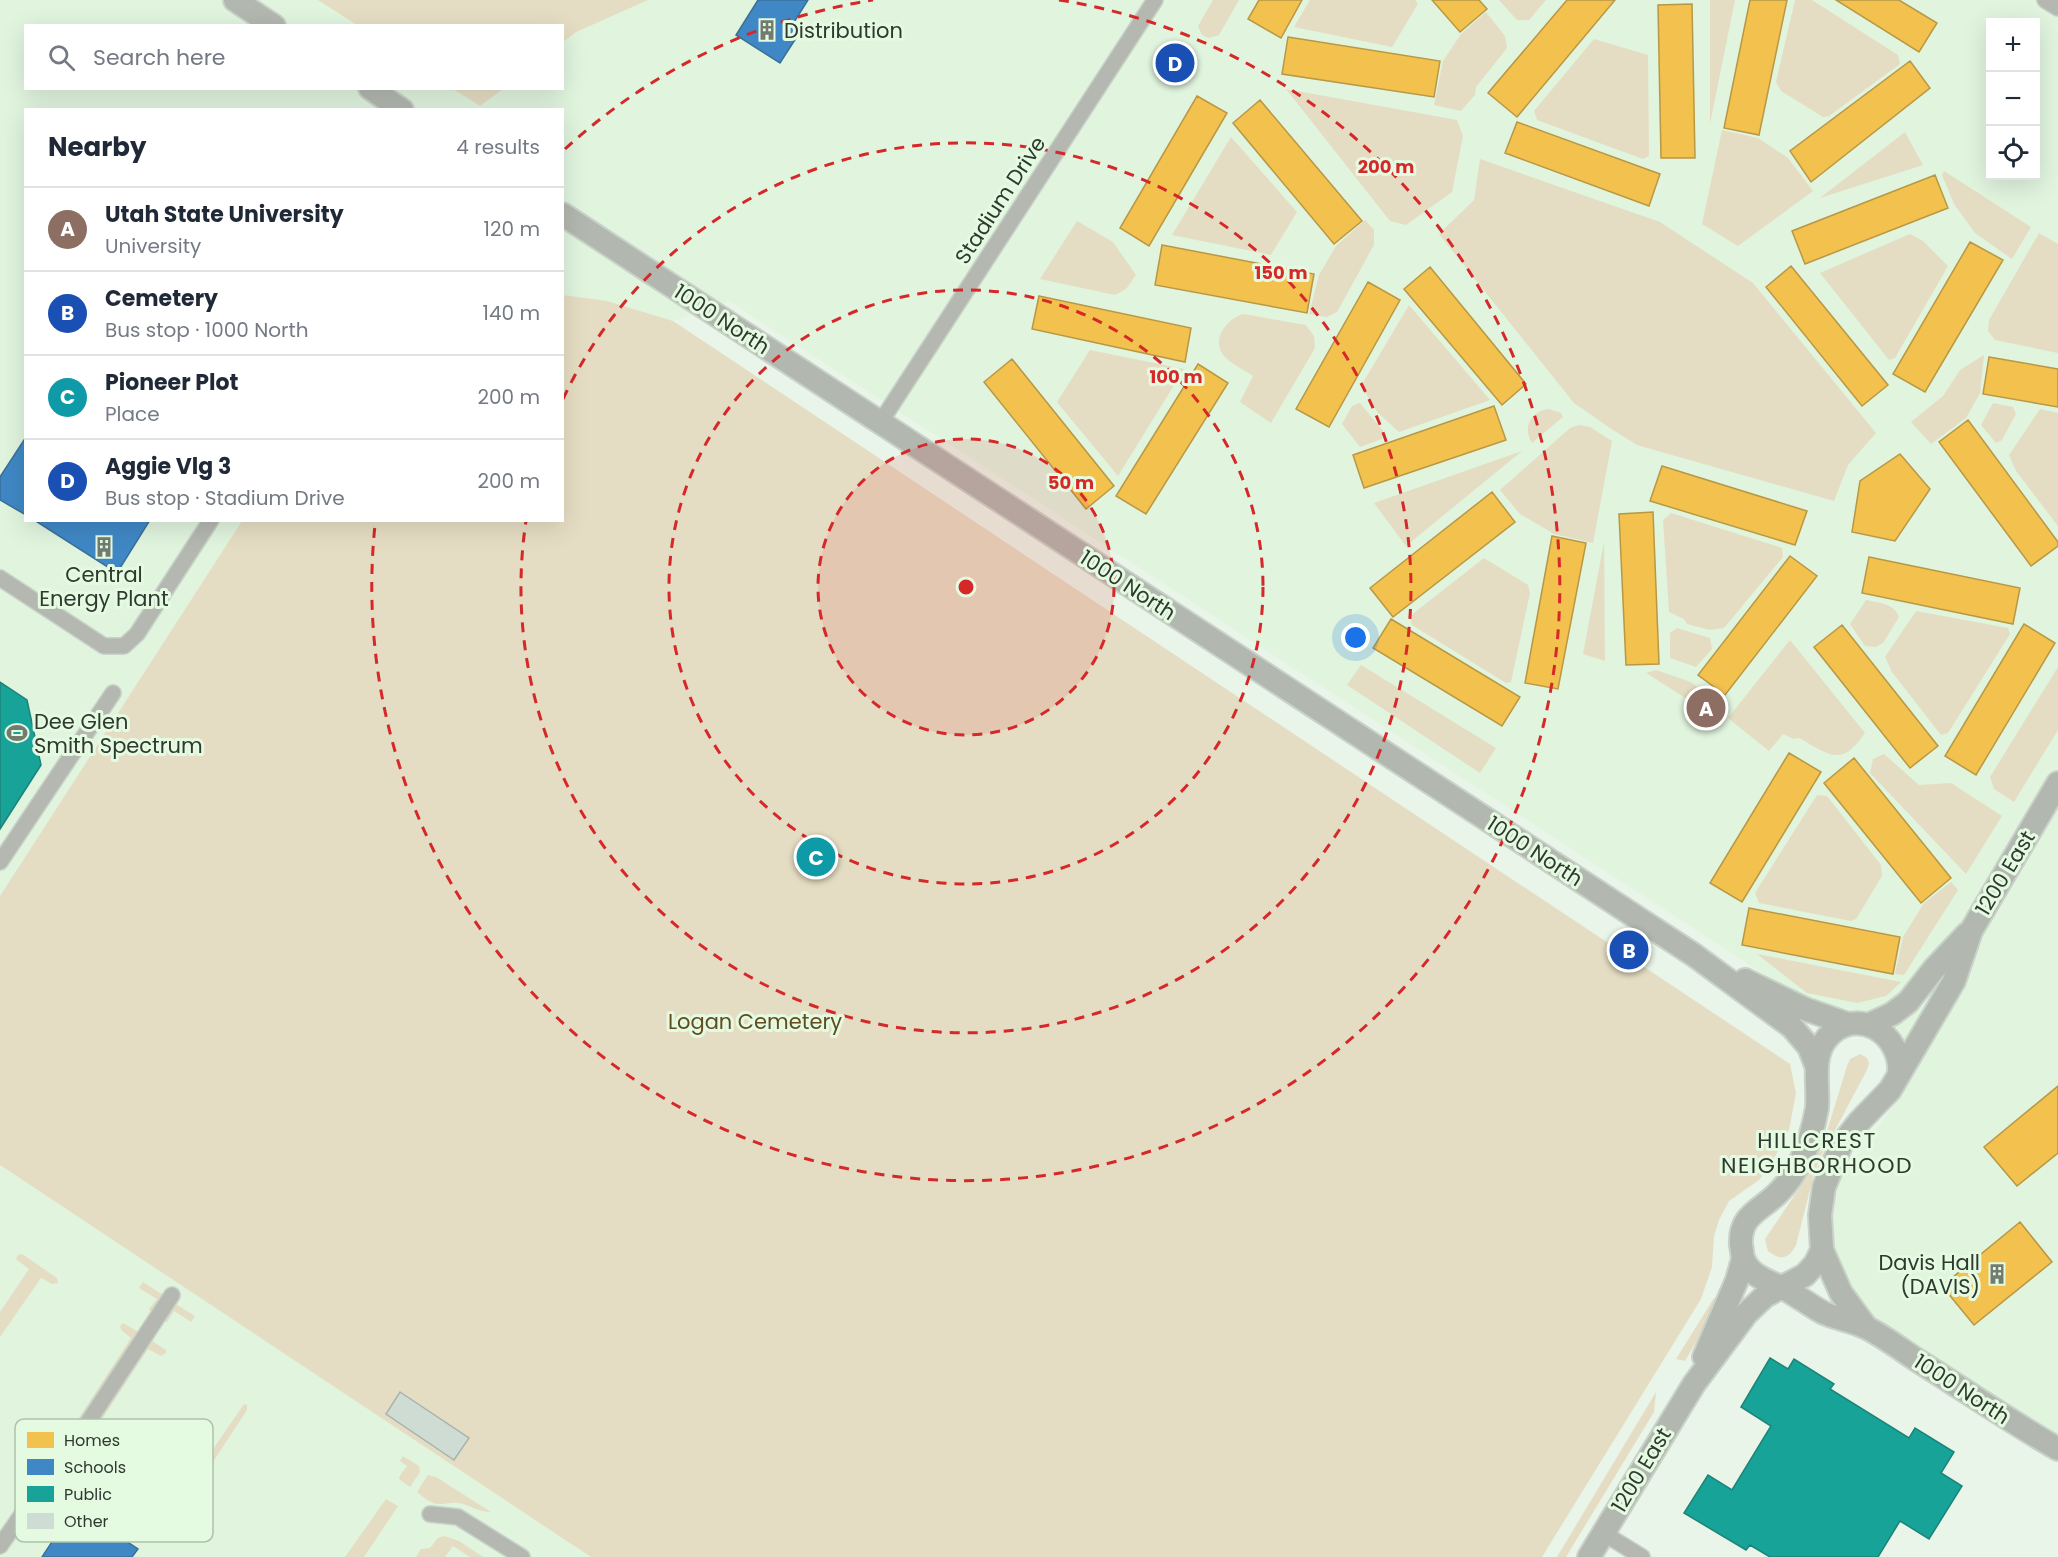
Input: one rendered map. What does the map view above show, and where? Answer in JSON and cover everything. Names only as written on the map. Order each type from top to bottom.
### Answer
[{"type":"street","points":[[235,0],[271,24]]},
{"type":"street","name":"Stadium Drive","points":[[880,423],[1155,0]]},
{"type":"street","points":[[2045,0],[2058,8]]},
{"type":"street","points":[[373,90],[399,108]]},
{"type":"street","name":"1000 North","points":[[564,215],[1694,955],[1792,1028],[1809,1047],[1816,1065]]},
{"type":"street","points":[[0,578],[104,646],[124,646],[137,634],[210,522]]},
{"type":"street","points":[[0,862],[113,693]]},
{"type":"street","name":"1200 East","points":[[1589,1557],[1694,1384],[1747,1313],[1765,1296],[1805,1275],[1815,1264],[1822,1250],[1820,1215],[1822,1199],[1835,1158],[1849,1134],[1890,1090],[1954,981],[1971,931],[2058,783]]},
{"type":"street","name":"1200 East","points":[[1694,1384],[1737,1280],[1743,1259],[1740,1233],[1746,1220],[1779,1192],[1801,1160],[1812,1131],[1818,1089],[1816,1065],[1820,1050],[1826,1040],[1834,1031],[1892,1014],[1908,1002],[1934,969],[1971,931]]},
{"type":"street","name":"1000 North","points":[[1694,955],[1805,1009],[1858,1025]]},
{"type":"street","points":[[1858,1025],[1882,1031],[1892,1042],[1900,1064],[1899,1074]]},
{"type":"street","name":"1000 North","points":[[1822,1250],[1841,1293],[1866,1327]]},
{"type":"street","points":[[1743,1259],[1751,1271],[1767,1283],[1783,1287]]},
{"type":"street","name":"1000 North","points":[[1783,1287],[1823,1313],[1866,1327],[2058,1449]]},
{"type":"street","points":[[90,1419],[172,1295]]},
{"type":"street","points":[[430,1514],[459,1517],[522,1557]]},
{"type":"street","points":[[0,1546],[15,1524]]},
{"type":"street","points":[[1603,1533],[1642,1557]]},
{"type":"shaded area","points":[[0,0],[2058,0],[2058,1437],[1876,1327],[1831,1265],[1829,1224],[1840,1181],[1904,1090],[1910,1069],[1910,1050],[1898,1028],[1871,1013],[1804,1000],[729,301],[673,321],[607,301],[564,295],[564,108],[24,108],[24,522],[241,522],[0,896]]},
{"type":"shaded area","points":[[0,1165],[591,1557],[0,1557]]},
{"type":"green space","points":[[318,0],[648,0],[576,32],[564,41],[564,24],[355,24]]},
{"type":"green space","points":[[1213,0],[1239,0],[1219,35],[1209,38],[1202,35],[1198,26]]},
{"type":"green space","points":[[1310,0],[1415,0],[1418,4],[1392,47],[1294,27]]},
{"type":"green space","points":[[1499,0],[1546,0],[1529,20],[1517,20]]},
{"type":"green space","points":[[1710,0],[1735,0],[1710,124]]},
{"type":"green space","points":[[1795,0],[1812,0],[1898,55],[1900,64],[1829,116],[1823,117],[1781,91],[1776,82]]},
{"type":"green space","points":[[1486,12],[1505,36],[1507,48],[1476,87],[1475,95],[1461,111],[1434,105],[1443,61],[1461,34]]},
{"type":"green space","points":[[1594,39],[1648,55],[1649,156],[1643,159],[1537,120],[1534,111]]},
{"type":"green space","points":[[1286,89],[1457,120],[1463,136],[1452,192],[1406,225],[1390,221]]},
{"type":"green space","points":[[455,90],[502,90],[480,106]]},
{"type":"green space","points":[[1722,130],[1758,138],[1788,158],[1813,191],[1738,246],[1702,224]]},
{"type":"green space","points":[[1905,132],[1923,165],[1820,198]]},
{"type":"green space","points":[[1231,137],[1297,212],[1271,255],[1172,235]]},
{"type":"green space","points":[[1480,159],[1660,222],[1753,283],[1876,433],[1848,465],[1834,501],[1637,445],[1574,403],[1439,234],[1474,200]]},
{"type":"green space","points":[[1944,171],[2031,227],[2012,259],[1975,233],[1954,204],[1942,175]]},
{"type":"green space","points":[[1365,220],[1374,230],[1374,245],[1337,312],[1327,317],[1309,314],[1319,275],[1336,246]]},
{"type":"green space","points":[[1077,221],[1113,242],[1136,275],[1126,289],[1115,295],[1040,279]]},
{"type":"green space","points":[[2039,233],[2058,244],[2058,353],[1995,340],[1988,331],[1989,320]]},
{"type":"green space","points":[[1910,234],[1923,241],[1948,266],[1895,358],[1889,360],[1820,273]]},
{"type":"green space","name":"Logan Cemetery","points":[[564,295],[607,301],[673,321],[1790,1064],[1796,1093],[1789,1130],[1771,1164],[1759,1180],[1729,1201],[1719,1220],[1714,1236],[1712,1267],[1701,1299],[1542,1557],[591,1557],[0,1165],[0,896],[241,522],[564,522]]},
{"type":"green space","points":[[1409,305],[1490,400],[1399,432],[1378,413],[1361,386]]},
{"type":"green space","points":[[1243,314],[1306,325],[1314,336],[1315,348],[1271,423],[1240,402],[1253,376],[1226,358],[1219,345],[1219,338],[1226,326]]},
{"type":"green space","points":[[1090,350],[1184,369],[1118,476],[1057,402]]},
{"type":"green space","points":[[1984,355],[1980,393],[1966,418],[1931,444],[1911,422],[1943,396],[1960,370]]},
{"type":"green space","points":[[1360,403],[1383,431],[1382,439],[1360,447],[1342,424],[1352,406]]},
{"type":"green space","points":[[1993,403],[2013,407],[2016,414],[2002,440],[1996,443],[1981,425]]},
{"type":"green space","points":[[1549,409],[1561,413],[1563,417],[1532,443],[1528,431],[1530,421],[1537,413]]},
{"type":"green space","points":[[2040,409],[2058,413],[2058,526],[2016,471],[2009,455]]},
{"type":"green space","points":[[1579,425],[1590,427],[1612,441],[1593,543],[1554,534],[1520,514],[1500,490],[1570,428]]},
{"type":"green space","points":[[1522,451],[1406,546],[1374,503]]},
{"type":"green space","points":[[1671,513],[1782,548],[1783,557],[1724,628],[1710,630],[1687,624],[1684,619],[1669,612],[1663,520]]},
{"type":"green space","points":[[1604,542],[1605,661],[1583,654]]},
{"type":"green space","points":[[1484,558],[1528,585],[1530,593],[1511,682],[1506,683],[1412,625],[1410,616]]},
{"type":"green space","points":[[1866,600],[1890,606],[1899,617],[1883,643],[1876,647],[1865,646],[1850,624]]},
{"type":"green space","points":[[1916,611],[2008,628],[2010,634],[1948,733],[1941,735],[1892,672],[1885,657]]},
{"type":"green space","points":[[1677,628],[1710,638],[1712,649],[1696,667],[1670,658],[1670,633]]},
{"type":"green space","points":[[1790,640],[1865,733],[1849,751],[1835,755],[1827,753],[1799,738],[1794,739],[1783,734],[1769,751],[1728,718]]},
{"type":"green space","points":[[1361,665],[1496,748],[1480,773],[1347,685]]},
{"type":"green space","points":[[2058,667],[2058,730],[2014,802],[1994,789],[1990,777]]},
{"type":"green space","points":[[1656,670],[1691,682],[1723,707],[1714,716],[1646,673]]},
{"type":"green space","points":[[1884,754],[1919,785],[1951,783],[2002,816],[1966,874],[1870,773],[1873,759]]},
{"type":"green space","points":[[1817,795],[1827,796],[1881,865],[1882,876],[1856,919],[1851,921],[1759,903],[1755,893]]},
{"type":"green space","points":[[1951,882],[1958,890],[1904,975],[1895,974],[1903,937],[1924,903]]},
{"type":"green space","points":[[1757,954],[1901,982],[1886,996],[1857,1003],[1807,993]]},
{"type":"green space","points":[[1860,1054],[1867,1058],[1869,1063],[1867,1070],[1820,1158],[1796,1245],[1787,1256],[1777,1256],[1768,1251],[1765,1239],[1807,1177],[1827,1131],[1850,1059]]},
{"type":"green space","points":[[22,1254],[57,1278],[58,1283],[52,1284],[41,1278],[0,1337],[0,1312],[29,1269],[16,1259]]},
{"type":"green space","points":[[143,1282],[163,1295],[153,1316],[149,1309],[157,1299],[139,1288]]},
{"type":"green space","points":[[1714,1298],[1720,1301],[1685,1361],[1676,1359]]},
{"type":"green space","points":[[174,1303],[195,1316],[191,1322],[174,1311],[167,1322],[161,1321]]},
{"type":"green space","points":[[123,1323],[140,1333],[83,1419],[78,1419],[131,1338],[121,1330],[120,1326]]},
{"type":"green space","points":[[149,1339],[166,1350],[166,1353],[161,1356],[148,1349],[102,1419],[96,1419]]},
{"type":"green space","points":[[1656,1392],[1654,1412],[1566,1557],[1557,1557]]},
{"type":"green space","points":[[244,1404],[247,1405],[247,1410],[213,1462],[213,1449]]},
{"type":"green space","points":[[403,1456],[419,1466],[420,1472],[410,1487],[399,1477],[407,1466],[400,1461]]},
{"type":"green space","points":[[428,1475],[436,1477],[491,1512],[460,1503],[439,1504],[427,1500],[417,1492]]},
{"type":"green space","points":[[386,1499],[398,1506],[364,1557],[345,1557]]},
{"type":"green space","points":[[444,1536],[459,1541],[483,1557],[470,1557],[453,1546],[445,1557],[416,1557],[421,1549],[430,1548],[438,1538]]},
{"type":"building: Homes","points":[[1259,0],[1302,0],[1281,38],[1248,19]]},
{"type":"building: Homes","points":[[1432,0],[1479,0],[1487,9],[1460,32]]},
{"type":"building: Homes","points":[[1567,0],[1615,0],[1517,117],[1488,93]]},
{"type":"building: Homes","points":[[1750,0],[1787,0],[1759,135],[1724,128]]},
{"type":"building: Homes","points":[[1836,0],[1899,0],[1937,23],[1919,52]]},
{"type":"building: Homes","points":[[1692,4],[1695,158],[1661,158],[1658,5]]},
{"type":"building: Homes","points":[[1288,37],[1440,61],[1434,97],[1282,74]]},
{"type":"building: Homes","points":[[1910,61],[1930,88],[1811,182],[1790,151]]},
{"type":"building: Homes","points":[[1197,96],[1227,113],[1149,246],[1120,228]]},
{"type":"building: Homes","points":[[1260,100],[1362,221],[1334,244],[1233,123]]},
{"type":"building: Homes","points":[[1517,122],[1660,174],[1649,206],[1505,153]]},
{"type":"building: Homes","points":[[1935,175],[1948,208],[1805,264],[1792,231]]},
{"type":"building: Homes","points":[[1970,242],[2003,260],[1925,392],[1893,374]]},
{"type":"building: Homes","points":[[1162,245],[1314,274],[1307,313],[1155,285]]},
{"type":"building: Homes","points":[[1791,266],[1888,385],[1862,406],[1766,287]]},
{"type":"building: Homes","points":[[1430,267],[1526,384],[1502,405],[1404,289]]},
{"type":"building: Homes","points":[[1368,282],[1400,300],[1329,427],[1296,409]]},
{"type":"building: Homes","points":[[1039,296],[1191,328],[1185,362],[1032,329]]},
{"type":"building: Homes","points":[[1989,357],[2058,369],[2058,407],[1983,394]]},
{"type":"building: Homes","points":[[1012,359],[1114,486],[1086,509],[984,382]]},
{"type":"building: Homes","points":[[1198,364],[1228,383],[1146,514],[1116,496]]},
{"type":"building: Homes","points":[[1494,406],[1506,440],[1364,488],[1353,455]]},
{"type":"building: Homes","points":[[1968,420],[2058,542],[2058,546],[2031,566],[1939,442]]},
{"type":"building: Homes","points":[[1900,454],[1930,489],[1895,541],[1852,532],[1860,481]]},
{"type":"building: Homes","points":[[1662,466],[1807,511],[1795,545],[1650,501]]},
{"type":"building: Homes","points":[[1492,492],[1515,522],[1393,617],[1370,588]]},
{"type":"building: Homes","points":[[1653,512],[1659,664],[1626,665],[1619,514]]},
{"type":"building: Homes","points":[[1552,536],[1586,543],[1558,689],[1525,683]]},
{"type":"building: Homes","points":[[1790,556],[1817,576],[1725,695],[1698,675]]},
{"type":"building: Homes","points":[[1869,557],[2020,588],[2013,624],[1862,593]]},
{"type":"building: Homes","points":[[1391,619],[1520,697],[1502,726],[1373,648]]},
{"type":"building: Homes","points":[[2024,624],[2055,643],[1976,775],[1945,756]]},
{"type":"building: Homes","points":[[1842,625],[1938,746],[1910,768],[1814,647]]},
{"type":"building: Homes","points":[[1789,753],[1821,772],[1742,902],[1710,883]]},
{"type":"building: Homes","points":[[1854,758],[1951,878],[1921,903],[1824,783]]},
{"type":"building: Homes","points":[[1749,908],[1900,937],[1893,974],[1742,945]]},
{"type":"building: Homes","points":[[2058,1086],[2058,1153],[2017,1186],[1984,1147]]},
{"type":"building: Homes","name":"Davis Hall (DAVIS)","points":[[2020,1222],[2052,1262],[1974,1325],[1942,1286]]},
{"type":"building: Schools","name":"Distribution","points":[[758,0],[808,0],[791,27],[800,32],[780,63],[736,35]]},
{"type":"building: Schools","name":"Central Energy Plant","points":[[24,440],[24,514],[0,500],[0,477]]},
{"type":"building: Schools","name":"Central Energy Plant","points":[[37,522],[149,522],[117,573]]},
{"type":"building: Schools","points":[[52,1542],[128,1542],[138,1549],[132,1557],[42,1557]]},
{"type":"building: Public","name":"Dee Glen Smith Spectrum","points":[[0,682],[27,700],[41,765],[0,829]]},
{"type":"building: Public","points":[[1770,1358],[1788,1369],[1794,1359],[1834,1384],[1830,1389],[1909,1438],[1915,1428],[1954,1452],[1941,1473],[1962,1486],[1929,1539],[1900,1521],[1878,1557],[1770,1557],[1750,1545],[1746,1550],[1684,1513],[1708,1475],[1732,1490],[1771,1426],[1741,1407]]},
{"type":"building: Other","points":[[400,1392],[469,1438],[454,1460],[386,1414]]},
{"type":"place","name":"Distribution","points":[[767,30]]},
{"type":"place","name":"Aggie Vlg 3","points":[[1175,63]]},
{"type":"place","name":"Central Energy Plant","points":[[104,547]]},
{"type":"place","name":"Utah State University","points":[[1706,708]]},
{"type":"place","name":"Dee Glen Smith Spectrum","points":[[17,733]]},
{"type":"place","name":"Pioneer Plot","points":[[816,857]]},
{"type":"place","name":"Cemetery","points":[[1629,950]]},
{"type":"place","name":"Davis Hall (DAVIS)","points":[[1997,1274]]},
{"type":"district","name":"HILLCREST NEIGHBORHOOD","points":[[1817,1152]]}]
